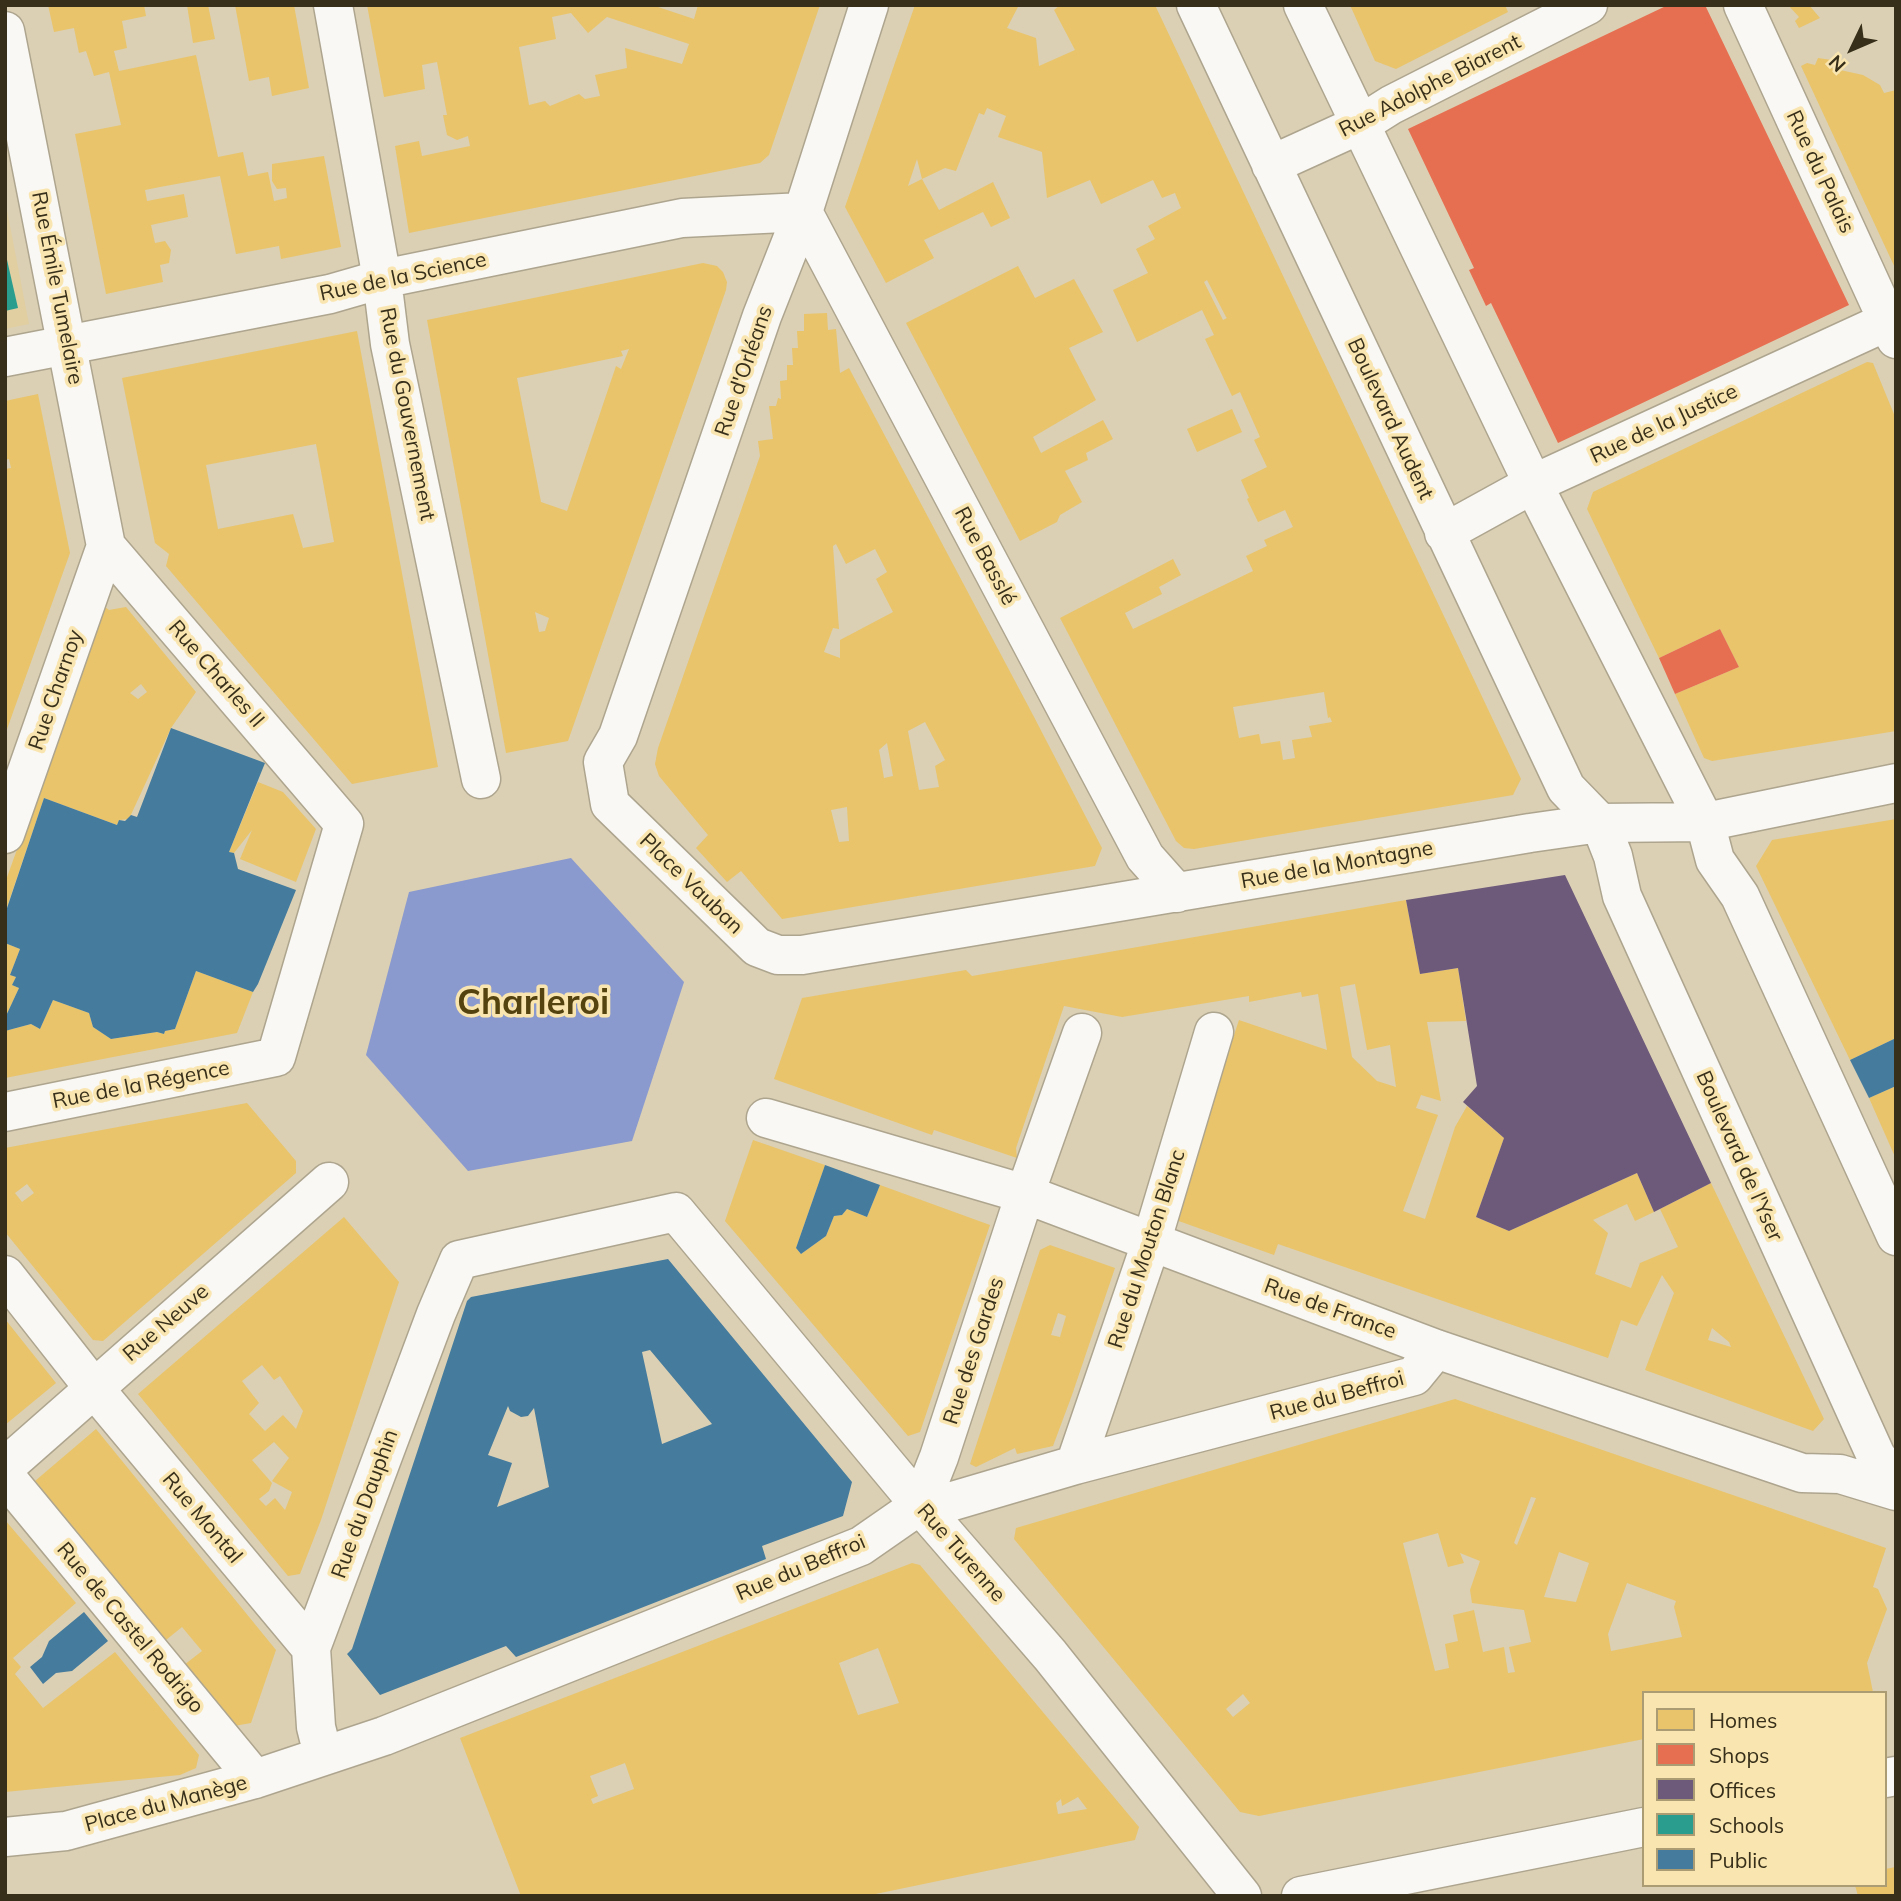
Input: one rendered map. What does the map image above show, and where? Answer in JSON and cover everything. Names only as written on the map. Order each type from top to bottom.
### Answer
[{"type":"street","name":"Rue du Gouvernement","points":[[333,5],[382,279],[390,344],[481,779]]},
{"type":"street","name":"Rue d'Orléans","points":[[610,804],[603,762],[618,736],[762,316],[803,212],[869,5]]},
{"type":"street","name":"Boulevard Audent","points":[[1196,5],[1566,788],[1600,823]]},
{"type":"street","points":[[1303,5],[1533,484],[1705,822],[1715,860],[1740,896],[1896,1236]]},
{"type":"street","name":"Rue Adolphe Biarent","points":[[1272,165],[1361,124],[1391,104],[1588,5]]},
{"type":"street","name":"Rue du Palais","points":[[1743,5],[1892,330]]},
{"type":"street","name":"Rue Émile Tumelaire","points":[[5,31],[106,546]]},
{"type":"street","name":"Rue de la Science","points":[[5,357],[330,294],[382,279],[682,218],[803,212]]},
{"type":"street","name":"Rue Basslé","points":[[803,212],[1145,857],[1177,892]]},
{"type":"street","name":"Rue de la Justice","points":[[1444,533],[1533,484],[1892,330]]},
{"type":"street","name":"Rue Charles II","points":[[106,546],[344,824],[276,1057]]},
{"type":"street","name":"Rue Charnoy","points":[[5,834],[106,546]]},
{"type":"street","name":"Rue de la Montagne","points":[[778,955],[802,955],[1600,823],[1705,822],[1896,783]]},
{"type":"street","name":"Place Vauban","points":[[610,804],[757,947],[778,955]]},
{"type":"street","name":"Boulevard de l'Yser","points":[[1600,823],[1613,856],[1622,896],[1876,1456],[1896,1482]]},
{"type":"street","name":"Rue du Mouton Blanc","points":[[1075,1465],[1151,1244],[1214,1032]]},
{"type":"street","name":"Rue des Gardes","points":[[919,1506],[939,1457],[1025,1194],[1082,1033]]},
{"type":"street","name":"Rue de la Régence","points":[[5,1112],[276,1057]]},
{"type":"street","name":"Rue de France","points":[[766,1118],[1025,1194],[1151,1244],[1436,1349],[1801,1473],[1840,1474],[1896,1491]]},
{"type":"street","name":"Rue Neuve","points":[[5,1467],[329,1182]]},
{"type":"street","name":"Rue Turenne","points":[[677,1212],[919,1506],[1050,1655],[1242,1896]]},
{"type":"street","name":"Rue du Dauphin","points":[[323,1755],[316,1727],[311,1648],[436,1314],[459,1260],[677,1212]]},
{"type":"street","name":"Rue Montal","points":[[5,1275],[93,1387],[311,1648]]},
{"type":"street","name":"Rue du Beffroi","points":[[323,1755],[384,1736],[861,1546],[919,1506],[946,1503],[1075,1465],[1414,1376],[1436,1349]]},
{"type":"street","name":"Rue de Castel Rodrigo","points":[[5,1476],[255,1779]]},
{"type":"street","name":"Place du Manège","points":[[5,1837],[66,1831],[255,1779],[323,1755]]},
{"type":"street","points":[[1301,1896],[1642,1827]]},
{"type":"shaded area","points":[[5,200],[29,324],[5,329]]},
{"type":"water","points":[[571,858],[684,982],[632,1141],[468,1171],[366,1055],[409,892]]},
{"type":"building: Homes","points":[[48,5],[144,5],[146,16],[122,21],[127,48],[114,51],[119,71],[196,55],[218,157],[243,152],[248,176],[268,172],[274,201],[287,198],[286,188],[277,189],[272,181],[272,164],[324,156],[341,247],[281,259],[279,246],[236,254],[220,176],[145,190],[147,201],[184,194],[188,217],[151,225],[155,243],[165,241],[171,250],[169,263],[160,265],[163,282],[106,294],[75,134],[121,125],[109,72],[94,76],[86,51],[79,53],[74,28],[54,32]]},
{"type":"building: Homes","points":[[187,5],[208,5],[215,39],[193,43]]},
{"type":"building: Homes","points":[[235,5],[294,5],[309,88],[272,96],[269,77],[249,81]]},
{"type":"building: Homes","points":[[367,5],[652,5],[694,19],[698,5],[820,5],[769,155],[760,163],[409,233],[395,146],[419,141],[422,156],[470,146],[468,136],[457,140],[447,135],[443,115],[447,115],[437,62],[422,65],[425,89],[384,97]],"holes":[[[571,13],[588,33],[607,17],[689,44],[682,64],[625,48],[627,68],[595,75],[600,96],[585,99],[579,94],[550,106],[545,101],[529,105],[519,47],[556,39],[552,17]]]},
{"type":"building: Homes","points":[[915,5],[1019,5],[1007,28],[1036,38],[1039,66],[1075,50],[1054,10],[1060,5],[1155,5],[1521,779],[1513,795],[1194,849],[1184,848],[1176,841],[1060,618],[1173,559],[1181,575],[1159,587],[1162,594],[1125,613],[1133,629],[1253,571],[1246,556],[1267,546],[1264,540],[1293,527],[1285,510],[1258,522],[1247,499],[1249,498],[1241,480],[1267,467],[1254,440],[1260,437],[1240,392],[1232,396],[1205,339],[1214,335],[1202,310],[1137,342],[1113,290],[1148,273],[1136,249],[1155,239],[1148,226],[1181,208],[1175,193],[1162,198],[1153,180],[1101,204],[1090,180],[1047,198],[1042,152],[998,137],[1006,116],[987,108],[984,115],[979,113],[956,171],[945,168],[922,179],[939,210],[993,182],[1010,218],[991,227],[983,212],[924,240],[934,258],[886,283],[845,207]],"holes":[[[917,159],[922,179],[908,186]],[[1207,280],[1227,318],[1223,320],[1204,282]],[[1324,692],[1328,718],[1330,717],[1332,722],[1309,726],[1312,737],[1292,740],[1295,758],[1283,760],[1280,741],[1261,744],[1259,734],[1239,738],[1233,707]]]},
{"type":"building: Homes","points":[[1350,5],[1505,5],[1508,12],[1396,69],[1375,61]]},
{"type":"building: Homes","points":[[1788,5],[1809,5],[1820,18],[1799,28],[1795,21],[1799,17]]},
{"type":"building: Homes","points":[[1818,58],[1832,60],[1831,68],[1863,75],[1880,85],[1884,93],[1896,90],[1896,270],[1801,66],[1807,63],[1815,65]]},
{"type":"building: Homes","points":[[703,263],[717,266],[727,282],[568,741],[506,753],[427,320]],"holes":[[[629,349],[621,369],[616,366],[567,511],[541,502],[517,378],[623,356],[621,351]],[[535,612],[549,618],[545,631],[539,632]]]},
{"type":"building: Homes","points":[[1018,266],[1035,298],[1074,279],[1103,332],[1069,348],[1096,400],[1033,437],[1041,453],[1103,420],[1113,439],[1086,453],[1088,460],[1065,471],[1082,502],[1060,515],[1057,522],[1020,541],[906,323]]},
{"type":"building: Homes","points":[[827,313],[828,330],[836,329],[840,373],[849,368],[1102,848],[1095,866],[782,919],[741,871],[727,882],[696,848],[708,835],[659,776],[655,764],[658,748],[760,456],[758,441],[773,439],[769,406],[776,406],[778,398],[781,399],[780,381],[787,380],[787,365],[793,365],[792,348],[798,348],[797,331],[804,331],[804,314]],"holes":[[[836,544],[846,564],[875,549],[887,572],[876,579],[893,612],[840,640],[840,658],[824,652],[833,628],[839,629],[833,546]],[[925,722],[945,760],[935,766],[939,787],[919,790],[908,731]],[[887,743],[893,776],[884,778],[879,750]],[[847,807],[849,841],[839,842],[831,810]]]},
{"type":"building: Homes","points":[[357,331],[438,767],[352,784],[166,566],[169,554],[155,543],[122,378]],"holes":[[[316,444],[334,542],[303,548],[293,514],[218,529],[206,465]]]},
{"type":"building: Homes","points":[[1867,362],[1873,363],[1896,419],[1896,731],[1712,761],[1704,758],[1675,694],[1739,667],[1720,629],[1659,658],[1587,509],[1593,492]]},
{"type":"building: Homes","points":[[38,394],[70,553],[6,732],[5,469],[11,468],[9,459],[5,460],[5,401]]},
{"type":"building: Homes","points":[[1232,409],[1242,432],[1197,452],[1187,429]]},
{"type":"building: Homes","points":[[104,606],[109,610],[126,607],[196,692],[171,728],[129,819],[119,820],[117,825],[44,798],[5,913],[5,883]],"holes":[[[141,684],[147,692],[138,699],[130,693]]]},
{"type":"building: Homes","points":[[258,782],[283,792],[316,829],[296,882],[240,859],[252,830],[234,853],[229,852]]},
{"type":"building: Homes","points":[[1896,819],[1896,1038],[1850,1060],[1756,866],[1772,840]]},
{"type":"building: Homes","points":[[1406,900],[1420,974],[1458,968],[1466,1021],[1427,1022],[1441,1101],[1421,1095],[1416,1108],[1438,1115],[1403,1211],[1425,1219],[1455,1127],[1467,1106],[1504,1138],[1476,1217],[1509,1231],[1637,1173],[1654,1212],[1635,1221],[1627,1204],[1593,1220],[1608,1233],[1595,1274],[1631,1288],[1640,1263],[1678,1247],[1660,1209],[1711,1183],[1824,1419],[1813,1431],[1645,1370],[1674,1293],[1662,1275],[1637,1326],[1621,1320],[1608,1358],[1278,1244],[1274,1255],[1173,1219],[1239,1020],[1327,1050],[1318,994],[1302,997],[1301,992],[1249,1002],[1249,996],[1122,1017],[1064,1006],[1016,1148],[1017,1158],[934,1130],[932,1135],[774,1079],[802,998],[966,970],[972,976]],"holes":[[[1355,984],[1367,1050],[1390,1045],[1396,1087],[1377,1081],[1352,1057],[1340,987]],[[1712,1328],[1729,1342],[1731,1347],[1708,1340]]]},
{"type":"building: Homes","points":[[5,943],[20,949],[10,975],[16,977],[12,985],[19,988],[5,1018]]},
{"type":"building: Homes","points":[[196,971],[253,992],[237,1033],[5,1078],[5,1031],[31,1024],[40,1029],[53,1000],[89,1013],[93,1027],[111,1039],[157,1032],[164,1034],[165,1031],[175,1029]]},
{"type":"building: Homes","points":[[1896,1086],[1896,1159],[1869,1098]]},
{"type":"building: Homes","points":[[247,1103],[296,1161],[296,1173],[103,1341],[93,1340],[5,1232],[5,1148]],"holes":[[[27,1184],[34,1193],[22,1202],[15,1193]]]},
{"type":"building: Homes","points":[[753,1140],[825,1165],[796,1248],[801,1254],[826,1236],[834,1216],[842,1215],[847,1209],[867,1217],[880,1185],[990,1225],[920,1432],[908,1436],[725,1221]]},
{"type":"building: Homes","points":[[344,1217],[399,1282],[321,1520],[300,1574],[288,1576],[138,1394]],"holes":[[[262,1365],[274,1380],[280,1376],[303,1411],[296,1429],[283,1415],[265,1431],[249,1414],[259,1403],[242,1381]],[[274,1442],[289,1458],[272,1481],[292,1492],[285,1510],[275,1498],[266,1506],[259,1499],[269,1491],[272,1483],[252,1460]]]},
{"type":"building: Homes","points":[[1050,1245],[1115,1268],[1053,1446],[1017,1454],[1015,1448],[976,1467],[970,1464],[1040,1250]],"holes":[[[1058,1313],[1066,1316],[1060,1337],[1051,1335]]]},
{"type":"building: Homes","points":[[5,1319],[56,1383],[5,1425]]},
{"type":"building: Homes","points":[[1455,1399],[1886,1548],[1873,1587],[1878,1589],[1887,1609],[1867,1663],[1873,1691],[1642,1691],[1642,1739],[1259,1816],[1240,1812],[1014,1539],[1016,1528]],"holes":[[[1531,1497],[1536,1498],[1517,1545],[1514,1543]],[[1438,1533],[1448,1567],[1464,1563],[1460,1553],[1480,1561],[1470,1590],[1472,1603],[1524,1610],[1531,1642],[1509,1647],[1515,1672],[1508,1673],[1504,1647],[1483,1652],[1474,1610],[1453,1615],[1458,1641],[1445,1644],[1449,1668],[1435,1671],[1403,1543]],[[1559,1552],[1589,1563],[1576,1602],[1544,1597]],[[1627,1583],[1676,1601],[1674,1607],[1682,1637],[1611,1651],[1608,1634]],[[1243,1694],[1250,1703],[1233,1717],[1226,1709]]]},
{"type":"building: Homes","points":[[96,1429],[276,1650],[251,1723],[234,1726],[184,1665],[202,1651],[182,1627],[166,1640],[35,1481]]},
{"type":"building: Homes","points":[[5,1520],[76,1603],[13,1658],[21,1667],[15,1674],[43,1708],[115,1652],[199,1755],[196,1768],[180,1775],[5,1792]]},
{"type":"building: Homes","points":[[912,1563],[920,1565],[1139,1827],[1135,1840],[866,1896],[521,1896],[460,1738]],"holes":[[[878,1648],[899,1703],[858,1715],[839,1663]],[[625,1763],[634,1789],[593,1804],[591,1799],[598,1796],[590,1776]],[[1078,1797],[1087,1809],[1058,1814],[1056,1803],[1061,1799],[1062,1806]]]},
{"type":"building: Homes","points":[[1896,1867],[1896,1896],[1858,1896],[1856,1887],[1887,1887],[1887,1869]]},
{"type":"building: Shops","points":[[1668,5],[1705,5],[1849,305],[1558,443],[1491,303],[1486,306],[1469,270],[1474,268],[1408,129]]},
{"type":"building: Shops","points":[[1720,629],[1739,667],[1675,694],[1659,658]]},
{"type":"building: Offices","points":[[1565,875],[1711,1183],[1654,1212],[1637,1173],[1509,1231],[1476,1217],[1504,1138],[1463,1102],[1477,1086],[1458,968],[1420,974],[1406,900]]},
{"type":"building: Schools","points":[[5,251],[18,308],[5,311]]},
{"type":"building: Public","points":[[171,728],[265,763],[229,852],[234,853],[238,869],[296,890],[258,984],[253,992],[196,971],[175,1029],[165,1031],[164,1034],[157,1032],[111,1039],[93,1027],[89,1013],[53,1000],[40,1029],[31,1024],[5,1031],[5,1018],[19,988],[12,985],[16,977],[10,975],[20,949],[5,943],[5,914],[44,798],[117,825],[119,820],[125,821],[131,815],[137,817]]},
{"type":"building: Public","points":[[1896,1038],[1896,1086],[1869,1098],[1850,1060]]},
{"type":"building: Public","points":[[825,1165],[880,1185],[867,1217],[847,1209],[842,1215],[834,1216],[826,1236],[801,1254],[796,1248]]},
{"type":"building: Public","points":[[668,1259],[852,1482],[843,1516],[762,1546],[766,1559],[516,1657],[506,1646],[380,1695],[347,1654],[352,1649],[467,1301],[471,1297]],"holes":[[[650,1350],[712,1424],[662,1444],[642,1352]],[[508,1406],[510,1411],[521,1417],[528,1416],[534,1408],[549,1487],[497,1507],[512,1463],[488,1455]]]},
{"type":"building: Public","points":[[84,1612],[108,1641],[72,1671],[56,1673],[43,1684],[30,1667],[42,1657],[49,1641]]},
{"type":"district","name":"Charleroi","points":[[533,1003]]}]
